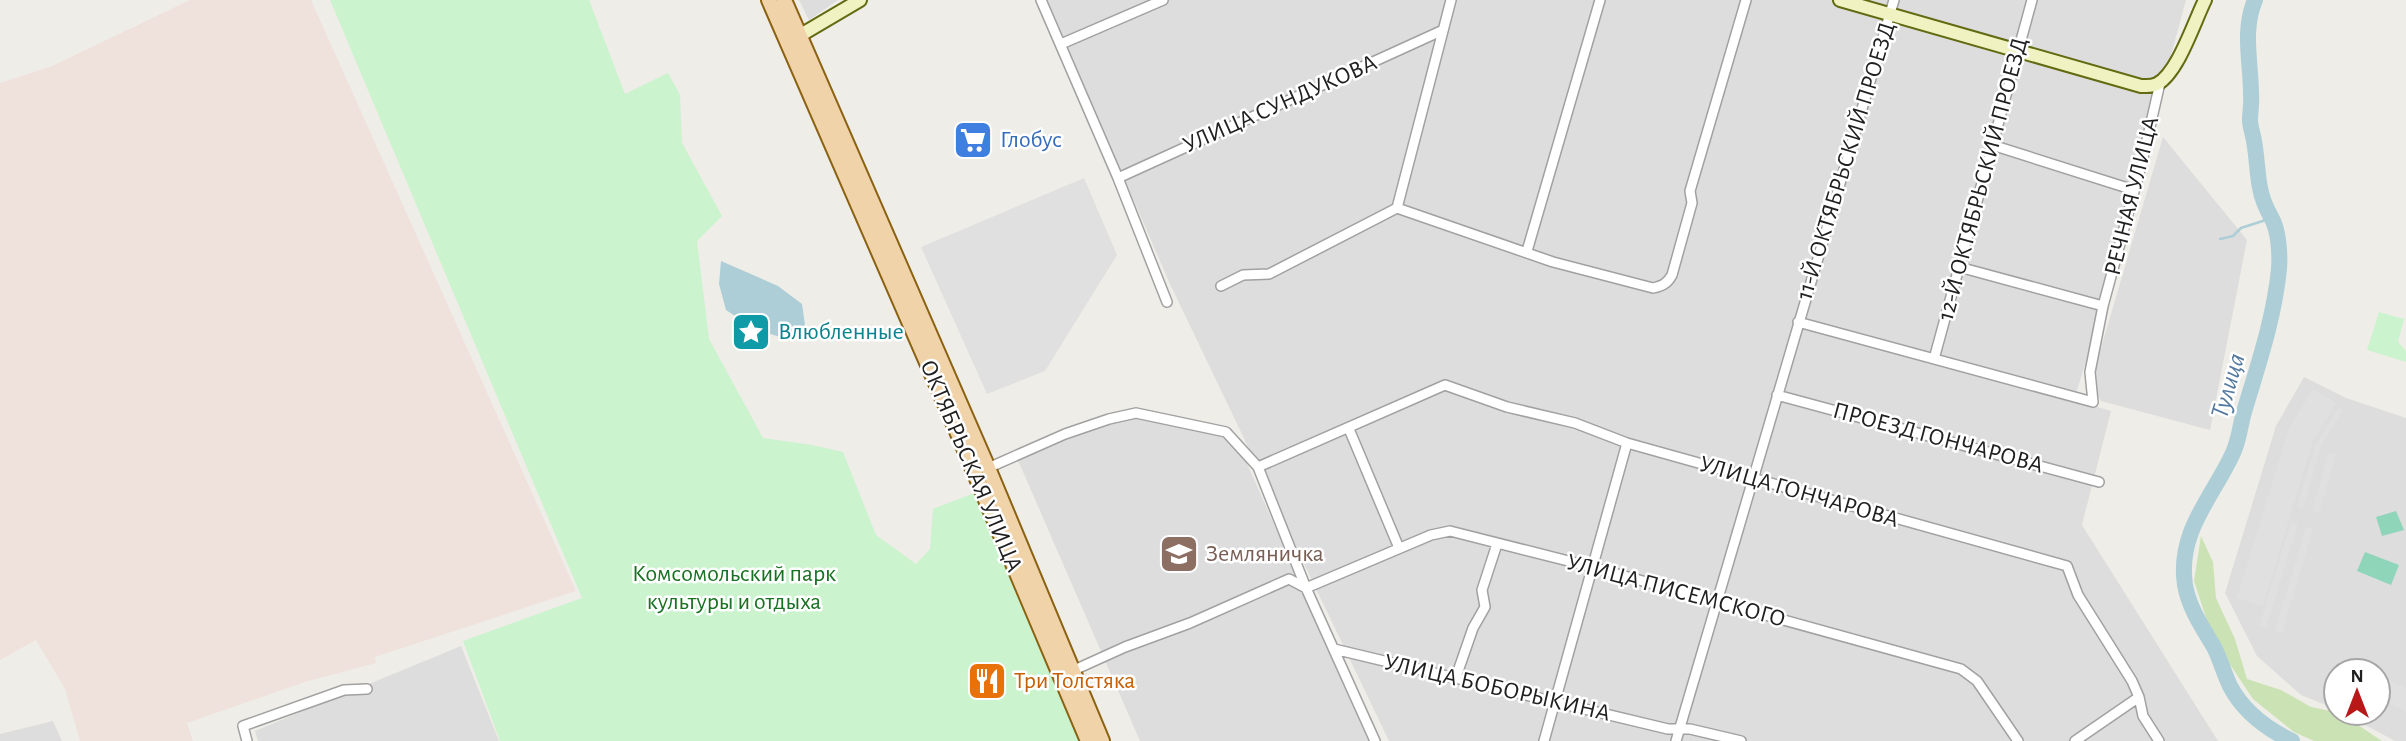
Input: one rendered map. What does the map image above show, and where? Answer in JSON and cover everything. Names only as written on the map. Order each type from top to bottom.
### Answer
[{"type":"main road","name":"ОКТЯБРЬСКАЯ УЛИЦА","points":[[769,0],[793,39],[988,468],[1102,741]]},
{"type":"main road","name":"ОКТЯБРЬСКАЯ УЛИЦА","points":[[784,0],[793,39],[1088,741]]},
{"type":"street","points":[[793,39],[860,0]]},
{"type":"street","points":[[1041,0],[1118,178],[1167,302]]},
{"type":"street","points":[[1061,44],[1163,0]]},
{"type":"street","points":[[1397,208],[1451,0]]},
{"type":"street","points":[[1527,251],[1601,0]]},
{"type":"street","points":[[1221,286],[1243,275],[1269,274],[1397,208],[1553,262],[1653,288],[1668,283],[1692,203],[1690,191],[1746,0]]},
{"type":"street","points":[[1840,0],[2141,86],[2151,87],[2160,83]]},
{"type":"street","name":"11-Й ОКТЯБРЬСКИЙ ПРОЕЗД","points":[[1676,741],[1894,0]]},
{"type":"street","name":"12-Й ОКТЯБРЬСКИЙ ПРОЕЗД","points":[[1934,359],[2032,0]]},
{"type":"street","name":"РЕЧНАЯ УЛИЦА","points":[[1934,359],[2093,402],[2090,372],[2103,306],[2160,83],[2171,72],[2205,0]]},
{"type":"street","name":"УЛИЦА СУНДУКОВА","points":[[1118,178],[1441,31]]},
{"type":"street","points":[[1992,145],[2134,190]]},
{"type":"street","points":[[1959,267],[2103,306]]},
{"type":"street","points":[[1798,321],[1934,359]]},
{"type":"street","name":"УЛИЦА ГОНЧАРОВА","points":[[1258,467],[1445,385],[1507,407],[1576,423],[1627,443],[2067,566],[2078,595],[2132,681],[2143,716],[2159,741]]},
{"type":"street","name":"ПРОЕЗД ГОНЧАРОВА","points":[[1777,395],[2099,482]]},
{"type":"street","points":[[988,468],[1065,434],[1136,413],[1226,432],[1258,467],[1306,588],[1375,741]]},
{"type":"street","points":[[1349,429],[1399,548]]},
{"type":"street","points":[[1544,741],[1627,443]]},
{"type":"street","name":"УЛИЦА ПИСЕМСКОГО","points":[[1306,588],[1431,534],[1450,531],[1592,567],[1961,669],[1977,681],[2018,741]]},
{"type":"street","points":[[1456,677],[1473,628],[1485,607],[1482,590],[1497,544]]},
{"type":"street","points":[[1072,671],[1289,579],[1306,588]]},
{"type":"street","name":"УЛИЦА БОБОРЫКИНА","points":[[1334,649],[1668,729],[1690,729],[1741,741]]},
{"type":"street","points":[[247,741],[243,726],[344,690],[367,689]]},
{"type":"street","points":[[2075,741],[2139,697]]},
{"type":"shaded area","points":[[190,0],[311,0],[576,591],[375,657],[376,663],[305,682],[187,723],[193,741],[80,741],[65,689],[36,640],[0,660],[0,83],[52,66]]},
{"type":"shaded area","points":[[799,0],[838,0],[809,20]]},
{"type":"shaded area","points":[[1047,0],[2186,0],[2103,306],[2074,400],[2111,411],[2082,525],[2218,741],[1389,741],[1170,284]]},
{"type":"shaded area","points":[[2163,137],[2247,240],[2210,430],[2101,401],[2091,382]]},
{"type":"shaded area","points":[[1084,178],[1117,255],[1045,371],[987,394],[921,247]]},
{"type":"shaded area","points":[[2304,377],[2346,398],[2406,418],[2406,741],[2395,741],[2369,727],[2392,727],[2392,657],[2322,657],[2322,703],[2301,695],[2257,656],[2225,593],[2276,426]]},
{"type":"shaded area","points":[[2313,389],[2336,403],[2313,440],[2263,606],[2237,598],[2289,428]]},
{"type":"shaded area","points":[[2339,407],[2343,410],[2321,446],[2303,508],[2297,507],[2316,444]]},
{"type":"shaded area","points":[[1137,408],[1231,428],[1371,741],[1140,741],[1017,458]]},
{"type":"shaded area","points":[[2329,452],[2336,454],[2319,513],[2312,511]]},
{"type":"shaded area","points":[[2291,522],[2298,524],[2266,628],[2259,626]]},
{"type":"shaded area","points":[[2306,527],[2313,529],[2282,633],[2275,631]]},
{"type":"shaded area","points":[[461,646],[499,741],[258,741],[255,731]]},
{"type":"shaded area","points":[[2392,682],[2406,688],[2406,711],[2392,705]]},
{"type":"shaded area","points":[[53,721],[62,741],[0,741],[0,734]]},
{"type":"green space","name":"Комсомольский парк культуры и отдыха","points":[[330,0],[589,0],[625,94],[668,73],[680,95],[682,143],[722,216],[697,241],[709,339],[763,438],[843,452],[876,535],[916,564],[930,549],[933,509],[982,490],[1080,741],[500,741],[463,641],[582,598]]},
{"type":"green space","points":[[2379,312],[2404,319],[2398,342],[2406,351],[2406,362],[2367,350]]},
{"type":"green space","points":[[2396,511],[2404,530],[2382,536],[2376,517]]},
{"type":"green space","points":[[2201,536],[2213,562],[2216,598],[2235,639],[2247,679],[2281,690],[2311,707],[2322,709],[2322,727],[2361,727],[2382,741],[2314,741],[2294,732],[2253,699],[2213,639],[2194,581]]},
{"type":"green space","points":[[2365,552],[2399,565],[2391,585],[2357,571]]},
{"type":"water","points":[[721,261],[778,286],[802,304],[805,325],[792,339],[757,329],[726,310],[719,284]]},
{"type":"waterway","name":"Тулица","points":[[2255,0],[2248,35],[2250,123],[2261,192],[2277,235],[2277,288],[2237,443],[2191,531],[2184,566],[2185,585],[2190,602],[2235,695],[2256,718],[2292,741]]},
{"type":"waterway","points":[[2220,239],[2233,236],[2241,228],[2272,218]]},
{"type":"place","name":"Глобус","points":[[973,140]]},
{"type":"place","name":"Влюбленные","points":[[751,332]]},
{"type":"place","name":"Земляничка","points":[[1179,554]]},
{"type":"place","name":"Три Толстяка","points":[[987,681]]}]
